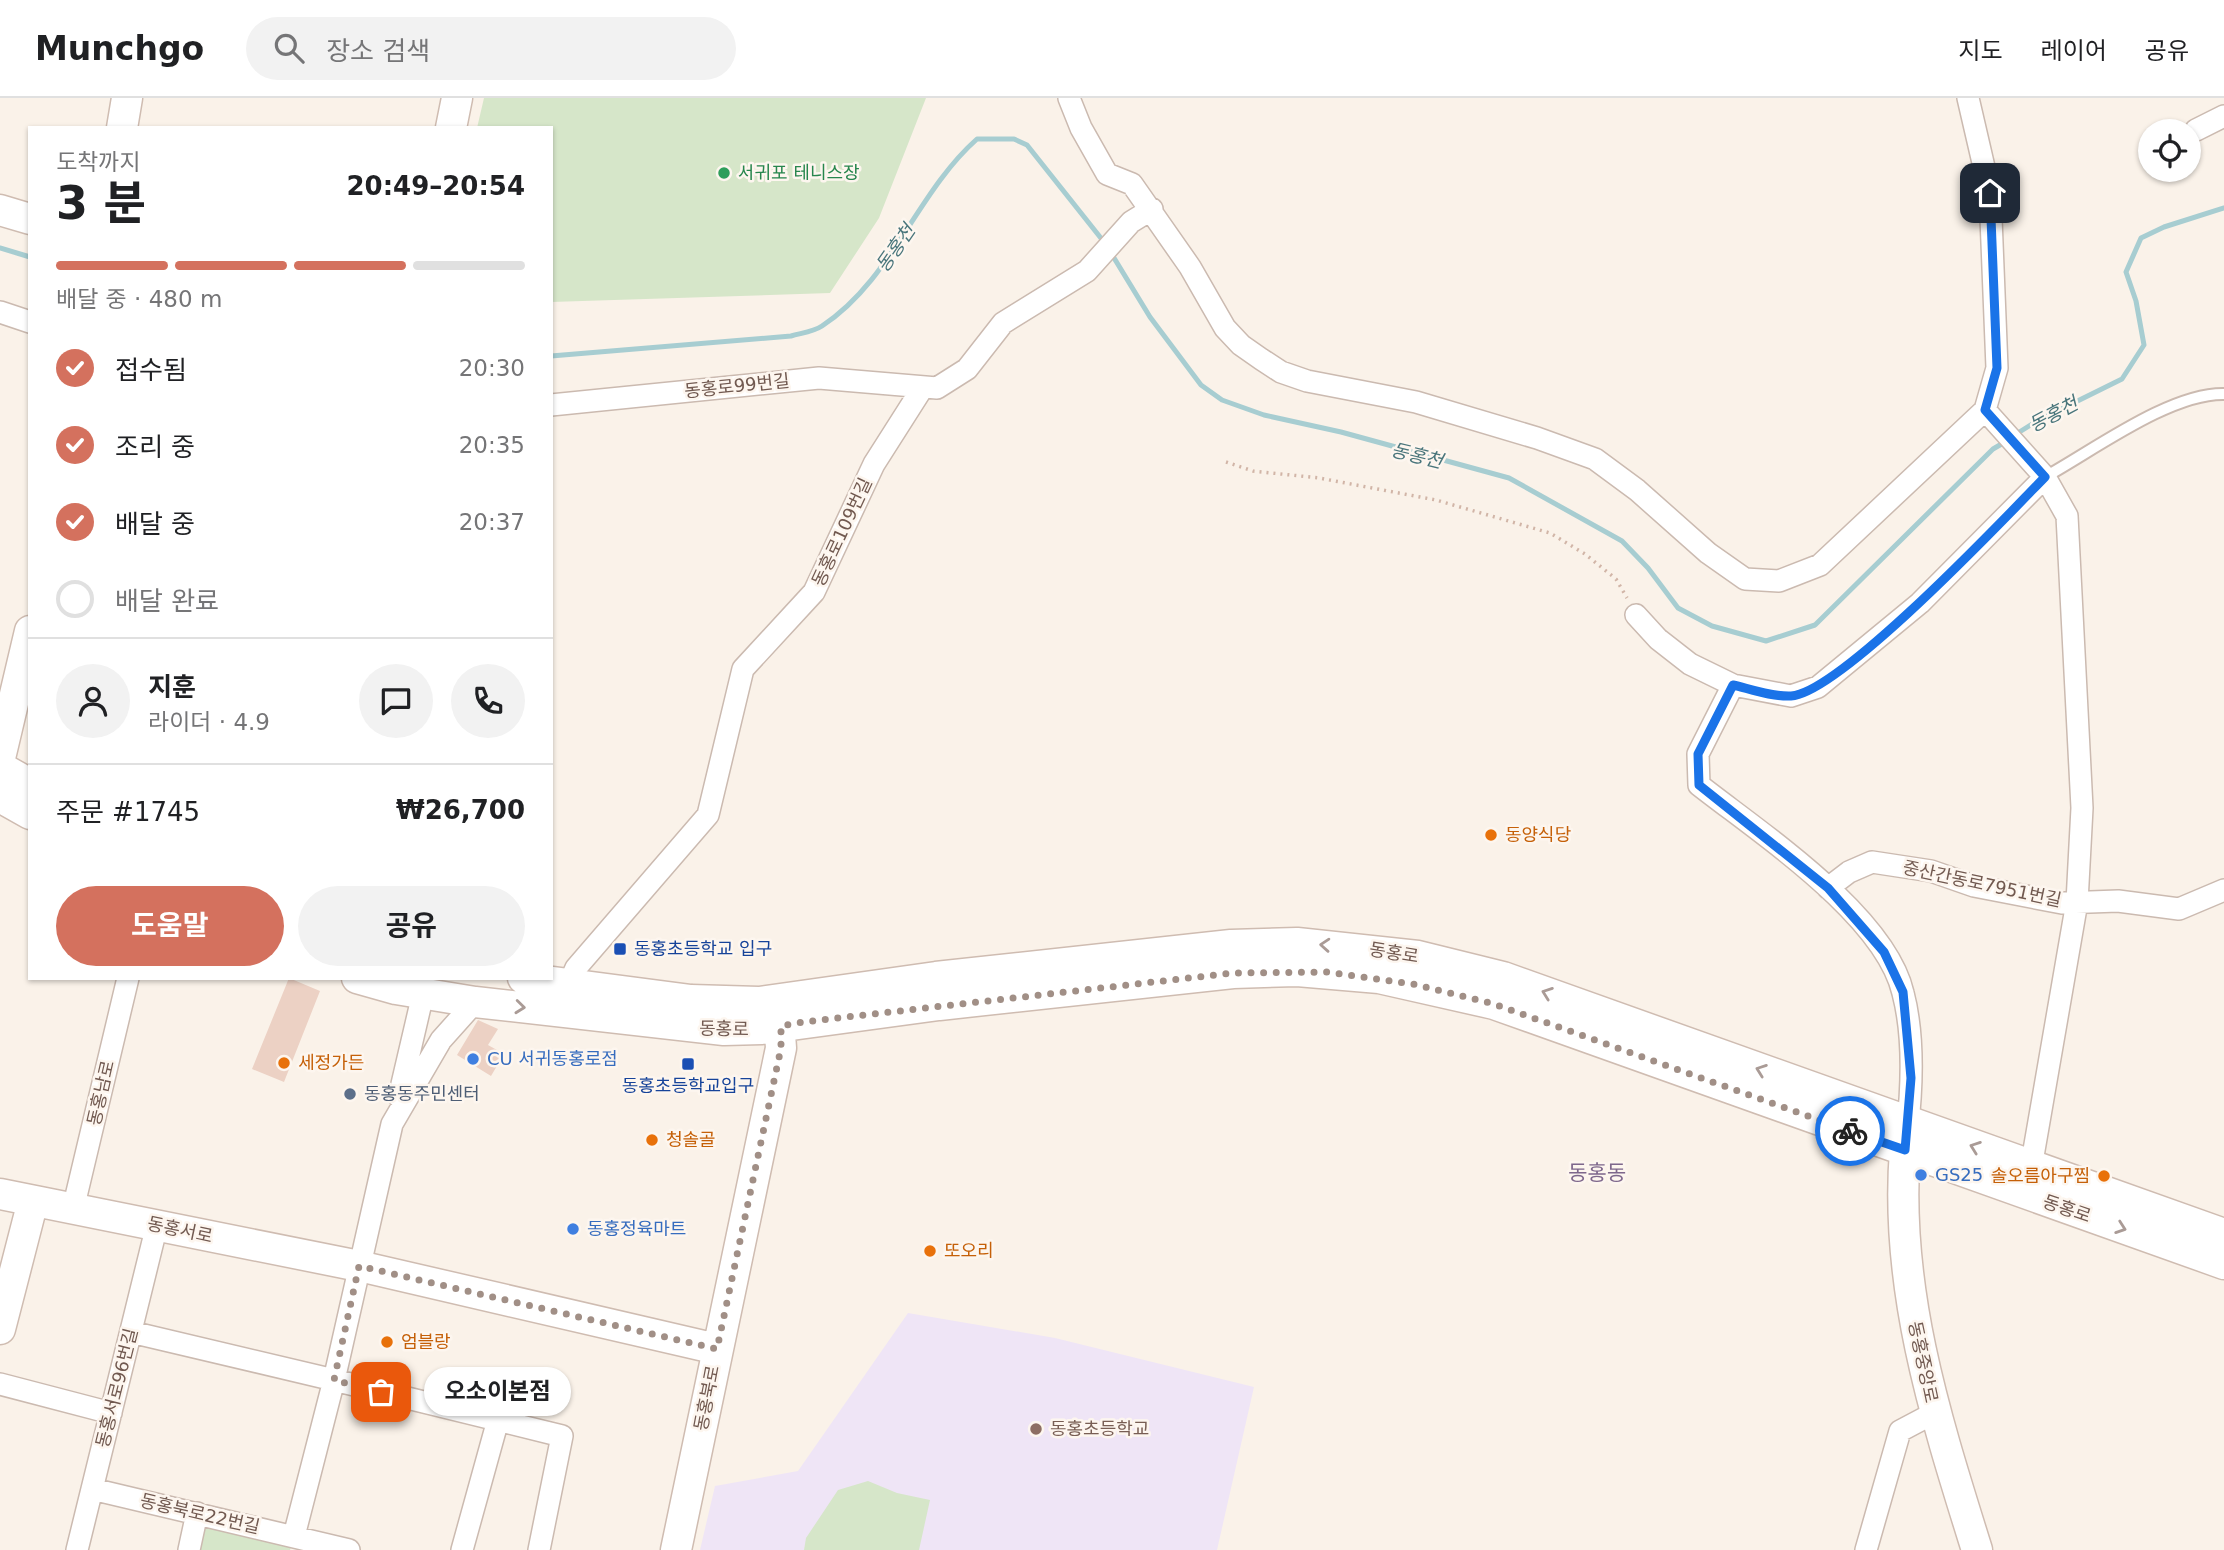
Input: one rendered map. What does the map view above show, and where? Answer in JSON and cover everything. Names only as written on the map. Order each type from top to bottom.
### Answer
[{"type":"main road","points":[[122,126],[127,98]]},
{"type":"main road","points":[[451,126],[457,98]]},
{"type":"main road","points":[[0,211],[28,218]]},
{"type":"main road","points":[[0,758],[28,639]]},
{"type":"main road","points":[[0,767],[28,784]]},
{"type":"main road","points":[[0,797],[28,813]]},
{"type":"main road","name":"동홍로","points":[[364,980],[423,994],[475,1002],[689,1028],[762,1029],[779,1012],[936,977],[1231,945],[1329,944],[1418,956],[1503,977],[2224,1264]]},
{"type":"main road","name":"동홍로","points":[[538,980],[691,1000],[759,1002],[779,1012]]},
{"type":"main road","name":"동홍북로","points":[[676,1550],[781,1048],[779,1012]]},
{"type":"main road","name":"동홍로","points":[[1906,1136],[2224,1234]]},
{"type":"main road","name":"동홍중앙로","points":[[1906,1136],[1905,1268],[1934,1413]]},
{"type":"main road","name":"동홍서로","points":[[0,1194],[359,1266],[717,1349]]},
{"type":"main road","points":[[0,1329],[33,1201]]},
{"type":"main road","points":[[1934,1413],[1977,1550]]},
{"type":"street","points":[[1069,98],[1107,173],[1132,184],[1152,209],[1225,328],[1241,345],[1281,372],[1307,381],[1416,402],[1537,438],[1595,459],[1637,490],[1708,553],[1745,579],[1779,581],[1821,565],[1991,418],[1997,368],[1990,193],[1968,98]]},
{"type":"street","points":[[2201,128],[2224,116]]},
{"type":"street","points":[[923,387],[937,388],[967,369],[1003,323],[1087,271],[1131,222],[1152,209]]},
{"type":"street","points":[[0,312],[28,321]]},
{"type":"street","name":"동홍로99번길","points":[[553,405],[819,378],[923,387]]},
{"type":"street","name":"동홍로109번길","points":[[569,984],[576,968],[708,815],[743,669],[814,592],[874,464],[923,387]]},
{"type":"street","points":[[1991,418],[2038,470],[2067,516],[2082,807],[2077,902],[2033,1156]]},
{"type":"street","points":[[1636,615],[1658,639],[1690,664],[1733,685],[1791,696],[1818,687],[1920,603],[2038,470]]},
{"type":"street","points":[[1733,685],[1698,754],[1699,785],[1828,888],[1884,952],[1903,992],[1911,1078],[1906,1136]]},
{"type":"street","name":"중산간동로7951번길","points":[[1828,888],[1849,872],[1872,862],[1931,871],[1974,886],[2062,903],[2118,901],[2179,909],[2224,890]]},
{"type":"street","name":"동홍남로","points":[[73,1209],[128,980]]},
{"type":"street","points":[[294,1535],[334,1380],[423,994]]},
{"type":"street","points":[[392,1124],[441,1040],[475,1002]]},
{"type":"street","name":"동홍서로96번길","points":[[77,1550],[156,1226]]},
{"type":"street","points":[[131,1332],[562,1436],[539,1550]]},
{"type":"street","points":[[0,1384],[111,1413]]},
{"type":"street","name":"동홍중앙로","points":[[1866,1550],[1900,1431],[1934,1413]]},
{"type":"street","points":[[462,1550],[498,1420]]},
{"type":"street","name":"동홍북로22번길","points":[[92,1489],[349,1550]]},
{"type":"street","points":[[189,1550],[197,1513]]},
{"type":"lane","points":[[2038,470],[2180,400],[2207,394],[2224,394]]},
{"type":"path","points":[[1226,462],[1253,471],[1319,478],[1424,497],[1550,533],[1585,554],[1616,579],[1636,615]]},
{"type":"shaded area","name":"동홍초등학교","points":[[908,1313],[1055,1338],[1254,1387],[1217,1550],[700,1550],[715,1486],[798,1471]]},
{"type":"green space","name":"서귀포 테니스장","points":[[484,98],[926,98],[879,218],[830,293],[553,302],[553,126],[477,126]]},
{"type":"green space","points":[[868,1481],[897,1493],[930,1500],[919,1550],[804,1550],[806,1538],[838,1490]]},
{"type":"green space","points":[[197,1513],[294,1536],[290,1550],[189,1550]]},
{"type":"building","points":[[288,980],[320,991],[284,1082],[252,1069]]},
{"type":"building","points":[[478,1020],[498,1029],[488,1045],[504,1054],[491,1076],[457,1055]]},
{"type":"waterway","name":"동홍천","points":[[553,356],[791,336],[818,328],[846,307],[867,285],[937,185],[977,139],[1014,139],[1027,145],[1104,242]]},
{"type":"waterway","name":"동홍천","points":[[2013,436],[2037,421],[2122,379],[2144,345],[2136,301],[2126,272],[2141,238],[2164,227],[2224,208]]},
{"type":"waterway","name":"동홍천","points":[[0,248],[28,256]]},
{"type":"waterway","name":"동홍천","points":[[1111,253],[1150,317],[1201,385],[1222,400],[1264,415],[1341,432],[1509,478],[1622,541],[1648,568],[1678,608],[1712,626],[1766,641],[1815,625],[1993,449],[2005,442]]},
{"type":"way so far","points":[[381,1392],[334,1380],[359,1266],[717,1349],[781,1048],[781,1026],[803,1022],[1233,973],[1327,972],[1413,984],[1494,1004],[1850,1131]]},
{"type":"place","name":"서귀포 테니스장","points":[[724,173]]},
{"type":"place","name":"동양식당","points":[[1491,835]]},
{"type":"place","name":"동홍초등학교 입구","points":[[620,949]]},
{"type":"place","name":"CU 서귀동홍로점","points":[[473,1059]]},
{"type":"place","name":"세정가든","points":[[284,1063]]},
{"type":"place","name":"동홍초등학교입구","points":[[688,1064]]},
{"type":"place","name":"동홍동주민센터","points":[[350,1094]]},
{"type":"place","name":"청솔골","points":[[652,1140]]},
{"type":"place","name":"GS25","points":[[1921,1175]]},
{"type":"place","name":"솔오름아구찜","points":[[2104,1176]]},
{"type":"place","name":"동홍정육마트","points":[[573,1229]]},
{"type":"place","name":"또오리","points":[[930,1251]]},
{"type":"place","name":"엄블랑","points":[[387,1342]]},
{"type":"place","name":"오소이본점","points":[[381,1392]]},
{"type":"place","name":"동홍초등학교","points":[[1036,1429]]},
{"type":"district","name":"동홍동","points":[[1597,1173]]},
{"type":"route","points":[[1850,1131],[1905,1150],[1911,1078],[1903,992],[1884,952],[1828,888],[1699,785],[1698,754],[1733,685],[1791,696],[1818,687],[1920,603],[2045,477],[1985,410],[1997,368],[1990,193]]}]
